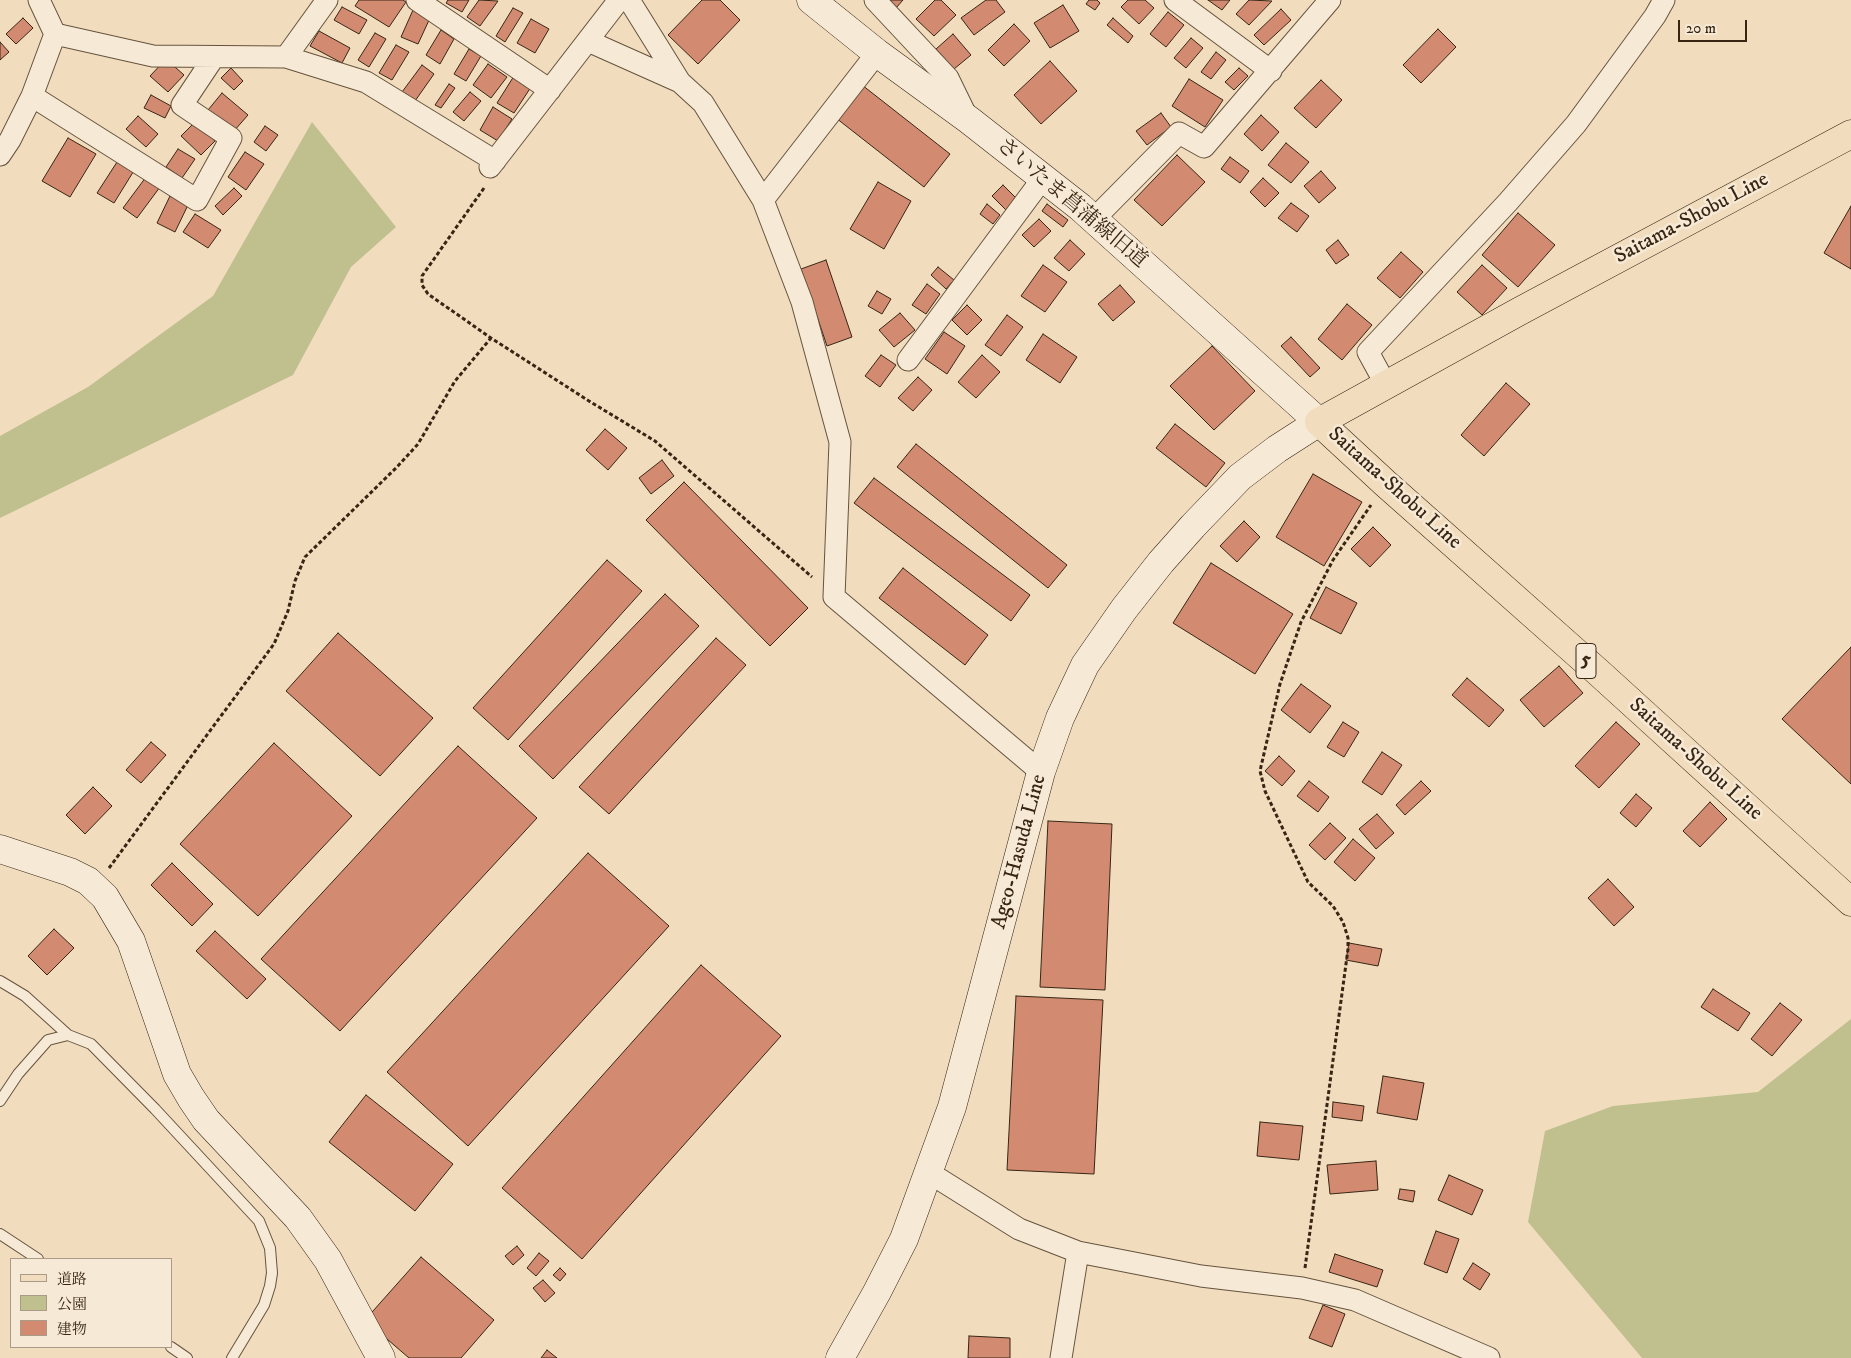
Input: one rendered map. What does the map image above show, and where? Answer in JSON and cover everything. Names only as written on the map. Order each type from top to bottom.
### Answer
[{"type":"main road","name":"Saitama-Shobu Line","points":[[1851,134],[1319,422],[1851,902]]},
{"type":"street","points":[[0,155],[10,140],[32,96],[55,34],[39,0]]},
{"type":"street","points":[[286,57],[327,0]]},
{"type":"street","points":[[417,0],[550,90]]},
{"type":"street","points":[[55,34],[153,56],[286,57],[366,82],[493,164],[619,0]]},
{"type":"street","points":[[629,0],[680,82],[703,103],[762,200],[802,302],[840,442],[834,596],[1041,772]]},
{"type":"street","name":"さいたま菖蒲線旧道","points":[[811,0],[877,53],[969,120],[1094,220],[1319,422]]},
{"type":"street","points":[[875,0],[948,78],[969,120]]},
{"type":"street","points":[[1175,0],[1271,71]]},
{"type":"street","points":[[1094,220],[1179,133],[1204,147],[1330,0]]},
{"type":"street","points":[[1386,385],[1368,352],[1508,202],[1576,124],[1655,16],[1664,0]]},
{"type":"street","points":[[588,41],[680,82]]},
{"type":"street","points":[[762,200],[877,53]]},
{"type":"street","points":[[32,96],[197,200],[231,138],[182,106],[214,57]]},
{"type":"street","points":[[908,360],[1043,178]]},
{"type":"street","name":"Ageo-Hasuda Line","points":[[840,1358],[904,1239],[952,1107],[1041,772],[1060,718],[1085,665],[1124,609],[1156,568],[1240,477],[1277,448],[1319,422]]},
{"type":"street","points":[[0,849],[70,872],[88,881],[109,903],[131,941],[177,1074],[191,1098],[206,1120],[298,1218],[328,1260],[381,1358]]},
{"type":"street","points":[[928,1172],[1019,1229],[1078,1252],[1201,1276],[1302,1288],[1355,1300],[1489,1358]]},
{"type":"street","points":[[1061,1358],[1078,1252]]},
{"type":"lane","points":[[0,981],[25,996],[68,1035],[91,1044],[155,1109],[259,1221],[270,1248],[272,1272],[270,1286],[264,1305],[232,1358]]},
{"type":"lane","points":[[0,1101],[18,1074],[48,1040],[68,1035]]},
{"type":"lane","points":[[0,1234],[36,1258]]},
{"type":"lane","points":[[172,1348],[187,1358]]},
{"type":"path","points":[[493,164],[491,178],[422,276],[422,285],[428,294],[491,338],[655,441],[834,596]]},
{"type":"path","points":[[95,888],[274,644],[288,611],[295,581],[306,557],[418,444],[455,381],[491,338]]},
{"type":"path","points":[[1302,1288],[1348,938],[1343,922],[1333,906],[1308,882],[1265,791],[1260,771],[1280,684],[1300,622],[1333,560],[1386,484]]},
{"type":"green space","points":[[312,122],[396,227],[351,267],[293,375],[0,518],[0,436],[88,387],[213,296]]},
{"type":"green space","points":[[1851,1019],[1851,1358],[1642,1358],[1528,1222],[1545,1131],[1613,1106],[1758,1092]]},
{"type":"building","points":[[359,0],[403,0],[406,2],[389,27],[355,6]]},
{"type":"building","points":[[448,0],[469,0],[462,12],[446,3]]},
{"type":"building","points":[[479,0],[498,1],[480,26],[467,17]]},
{"type":"building","points":[[702,0],[720,0],[740,20],[698,64],[668,35]]},
{"type":"building","points":[[888,0],[903,0],[896,8]]},
{"type":"building","points":[[935,0],[941,0],[956,15],[934,36],[916,19]]},
{"type":"building","points":[[986,0],[996,0],[1005,12],[974,35],[961,18]]},
{"type":"building","points":[[1089,0],[1097,0],[1100,3],[1095,10],[1086,4]]},
{"type":"building","points":[[1128,0],[1145,0],[1154,8],[1139,24],[1121,7]]},
{"type":"building","points":[[1208,0],[1230,0],[1222,10]]},
{"type":"building","points":[[1249,0],[1272,1],[1249,25],[1236,14]]},
{"type":"building","points":[[1063,5],[1079,31],[1050,48],[1034,23]]},
{"type":"building","points":[[342,7],[367,20],[359,34],[334,20]]},
{"type":"building","points":[[513,8],[523,13],[505,42],[496,36]]},
{"type":"building","points":[[1281,9],[1291,20],[1264,45],[1254,35]]},
{"type":"building","points":[[413,10],[430,18],[418,44],[401,37]]},
{"type":"building","points":[[1168,12],[1184,25],[1166,47],[1150,34]]},
{"type":"building","points":[[23,18],[33,28],[16,44],[6,34]]},
{"type":"building","points":[[1113,18],[1133,36],[1128,43],[1107,25]]},
{"type":"building","points":[[531,19],[549,29],[535,53],[517,43]]},
{"type":"building","points":[[1014,24],[1030,41],[1004,66],[988,50]]},
{"type":"building","points":[[1438,29],[1456,47],[1421,83],[1403,65]]},
{"type":"building","points":[[441,30],[454,39],[440,64],[426,55]]},
{"type":"building","points":[[319,31],[350,48],[342,63],[310,46]]},
{"type":"building","points":[[375,33],[386,39],[369,67],[358,60]]},
{"type":"building","points":[[953,34],[971,55],[954,69],[936,49]]},
{"type":"building","points":[[1191,38],[1203,48],[1186,68],[1174,58]]},
{"type":"building","points":[[0,42],[9,52],[0,60]]},
{"type":"building","points":[[396,45],[409,52],[392,80],[379,73]]},
{"type":"building","points":[[469,49],[481,56],[466,81],[454,74]]},
{"type":"building","points":[[1216,52],[1226,60],[1211,79],[1201,72]]},
{"type":"building","points":[[166,59],[184,75],[168,92],[150,76]]},
{"type":"building","points":[[1050,61],[1077,91],[1041,124],[1014,95]]},
{"type":"building","points":[[488,64],[507,77],[491,98],[473,85]]},
{"type":"building","points":[[422,65],[434,74],[415,101],[402,92]]},
{"type":"building","points":[[231,68],[243,81],[234,90],[221,78]]},
{"type":"building","points":[[1239,68],[1248,76],[1234,90],[1225,82]]},
{"type":"building","points":[[514,76],[531,87],[514,113],[497,103]]},
{"type":"building","points":[[1189,79],[1223,100],[1205,127],[1172,106]]},
{"type":"building","points":[[1321,80],[1342,100],[1316,128],[1294,108]]},
{"type":"building","points":[[449,84],[455,88],[441,108],[435,105]]},
{"type":"building","points":[[862,85],[950,154],[924,187],[836,118]]},
{"type":"building","points":[[470,92],[481,101],[464,121],[453,112]]},
{"type":"building","points":[[222,93],[248,115],[234,131],[208,110]]},
{"type":"building","points":[[151,95],[171,106],[165,118],[144,108]]},
{"type":"building","points":[[493,107],[512,119],[498,141],[480,130]]},
{"type":"building","points":[[1161,113],[1171,127],[1147,145],[1136,131]]},
{"type":"building","points":[[1261,115],[1279,132],[1262,151],[1244,134]]},
{"type":"building","points":[[138,116],[158,134],[146,147],[126,129]]},
{"type":"building","points":[[195,122],[215,141],[201,155],[181,136]]},
{"type":"building","points":[[265,126],[278,135],[266,151],[254,142]]},
{"type":"building","points":[[68,138],[96,154],[70,197],[42,181]]},
{"type":"building","points":[[1286,143],[1309,162],[1291,183],[1268,165]]},
{"type":"building","points":[[178,149],[195,159],[182,178],[166,167]]},
{"type":"building","points":[[245,152],[264,164],[246,190],[228,177]]},
{"type":"building","points":[[1177,155],[1205,182],[1162,226],[1134,200]]},
{"type":"building","points":[[1230,157],[1249,171],[1240,183],[1221,169]]},
{"type":"building","points":[[119,159],[135,169],[114,203],[97,193]]},
{"type":"building","points":[[1321,171],[1336,188],[1319,203],[1304,186]]},
{"type":"building","points":[[146,177],[160,187],[137,218],[123,208]]},
{"type":"building","points":[[1263,178],[1279,193],[1265,207],[1250,192]]},
{"type":"building","points":[[878,182],[911,201],[884,249],[850,229]]},
{"type":"building","points":[[1003,185],[1017,199],[1006,210],[992,196]]},
{"type":"building","points":[[234,188],[242,196],[223,215],[215,206]]},
{"type":"building","points":[[170,196],[188,205],[175,232],[157,223]]},
{"type":"building","points":[[1291,203],[1309,216],[1297,232],[1278,218]]},
{"type":"building","points":[[987,204],[1000,215],[993,224],[980,214]]},
{"type":"building","points":[[1047,204],[1068,220],[1063,227],[1042,211]]},
{"type":"building","points":[[1851,206],[1851,269],[1824,253]]},
{"type":"building","points":[[1518,213],[1555,245],[1518,287],[1482,255]]},
{"type":"building","points":[[195,214],[221,230],[208,248],[183,232]]},
{"type":"building","points":[[1039,219],[1051,231],[1034,247],[1022,235]]},
{"type":"building","points":[[1070,240],[1085,254],[1069,271],[1054,258]]},
{"type":"building","points":[[1338,240],[1349,255],[1336,264],[1326,250]]},
{"type":"building","points":[[1401,252],[1423,272],[1400,298],[1377,278]]},
{"type":"building","points":[[826,260],[852,337],[827,346],[801,269]]},
{"type":"building","points":[[1043,265],[1067,282],[1045,312],[1021,296]]},
{"type":"building","points":[[1482,265],[1507,288],[1482,315],[1457,292]]},
{"type":"building","points":[[938,267],[954,280],[946,289],[931,275]]},
{"type":"building","points":[[927,284],[940,294],[926,314],[912,305]]},
{"type":"building","points":[[1120,285],[1135,302],[1113,321],[1098,304]]},
{"type":"building","points":[[877,291],[891,299],[882,314],[868,306]]},
{"type":"building","points":[[1347,304],[1372,325],[1342,360],[1318,339]]},
{"type":"building","points":[[967,305],[982,320],[967,335],[952,320]]},
{"type":"building","points":[[900,313],[915,330],[894,347],[879,330]]},
{"type":"building","points":[[1007,315],[1023,327],[1001,356],[985,345]]},
{"type":"building","points":[[944,332],[965,346],[947,374],[925,359]]},
{"type":"building","points":[[1043,334],[1077,357],[1060,383],[1026,360]]},
{"type":"building","points":[[1291,337],[1320,368],[1310,377],[1281,346]]},
{"type":"building","points":[[1212,346],[1255,391],[1214,430],[1170,386]]},
{"type":"building","points":[[881,355],[896,365],[880,387],[865,376]]},
{"type":"building","points":[[982,355],[1000,372],[976,398],[958,382]]},
{"type":"building","points":[[918,377],[932,390],[913,411],[898,398]]},
{"type":"building","points":[[1506,383],[1530,404],[1484,456],[1461,435]]},
{"type":"building","points":[[1175,424],[1225,463],[1206,487],[1156,448]]},
{"type":"building","points":[[605,429],[627,448],[608,470],[586,450]]},
{"type":"building","points":[[916,444],[1067,565],[1048,588],[897,467]]},
{"type":"building","points":[[662,460],[674,476],[651,494],[639,478]]},
{"type":"building","points":[[1313,474],[1362,502],[1324,566],[1276,537]]},
{"type":"building","points":[[874,478],[1030,595],[1011,621],[854,503]]},
{"type":"building","points":[[684,482],[808,608],[770,646],[646,520]]},
{"type":"building","points":[[1244,521],[1260,537],[1237,562],[1220,546]]},
{"type":"building","points":[[1373,527],[1391,545],[1370,567],[1351,549]]},
{"type":"building","points":[[607,560],[642,591],[508,740],[473,708]]},
{"type":"building","points":[[1211,563],[1293,614],[1255,674],[1173,623]]},
{"type":"building","points":[[903,568],[988,635],[965,665],[879,598]]},
{"type":"building","points":[[1326,587],[1357,603],[1341,634],[1310,618]]},
{"type":"building","points":[[665,594],[699,626],[553,779],[519,746]]},
{"type":"building","points":[[338,633],[433,718],[380,776],[286,691]]},
{"type":"building","points":[[716,638],[746,665],[609,814],[579,787]]},
{"type":"building","points":[[1851,647],[1851,784],[1782,719]]},
{"type":"building","points":[[1559,666],[1583,693],[1544,727],[1520,700]]},
{"type":"building","points":[[1467,678],[1504,710],[1489,727],[1452,695]]},
{"type":"building","points":[[1301,684],[1331,706],[1310,733],[1281,710]]},
{"type":"building","points":[[1343,722],[1359,732],[1344,757],[1327,747]]},
{"type":"building","points":[[1616,722],[1640,744],[1599,788],[1575,766]]},
{"type":"building","points":[[151,742],[166,755],[141,783],[126,770]]},
{"type":"building","points":[[274,743],[352,816],[258,916],[180,844]]},
{"type":"building","points":[[458,746],[537,818],[340,1031],[261,959]]},
{"type":"building","points":[[1382,752],[1402,765],[1382,795],[1362,782]]},
{"type":"building","points":[[1279,756],[1295,771],[1282,786],[1265,771]]},
{"type":"building","points":[[1309,781],[1329,797],[1318,812],[1297,796]]},
{"type":"building","points":[[1421,781],[1431,791],[1405,815],[1396,805]]},
{"type":"building","points":[[93,787],[112,806],[85,834],[66,815]]},
{"type":"building","points":[[1636,794],[1652,808],[1636,827],[1620,813]]},
{"type":"building","points":[[1710,802],[1727,819],[1700,847],[1683,831]]},
{"type":"building","points":[[1377,814],[1394,833],[1376,849],[1359,829]]},
{"type":"building","points":[[1048,821],[1112,824],[1105,990],[1040,987]]},
{"type":"building","points":[[1330,823],[1346,838],[1325,860],[1309,845]]},
{"type":"building","points":[[1353,839],[1375,858],[1355,881],[1334,862]]},
{"type":"building","points":[[588,853],[669,926],[468,1146],[387,1072]]},
{"type":"building","points":[[172,863],[213,904],[192,926],[151,885]]},
{"type":"building","points":[[1608,879],[1634,907],[1614,926],[1588,898]]},
{"type":"building","points":[[54,929],[74,948],[47,975],[28,956]]},
{"type":"building","points":[[215,931],[266,979],[247,999],[196,951]]},
{"type":"building","points":[[1349,943],[1382,949],[1378,966],[1346,960]]},
{"type":"building","points":[[701,965],[781,1036],[582,1259],[502,1188]]},
{"type":"building","points":[[1713,989],[1750,1013],[1738,1031],[1701,1007]]},
{"type":"building","points":[[1016,996],[1103,1000],[1094,1174],[1007,1170]]},
{"type":"building","points":[[1780,1003],[1802,1020],[1772,1056],[1751,1039]]},
{"type":"building","points":[[1383,1076],[1424,1083],[1417,1120],[1377,1113]]},
{"type":"building","points":[[366,1095],[453,1164],[415,1211],[329,1142]]},
{"type":"building","points":[[1333,1102],[1364,1106],[1362,1121],[1332,1117]]},
{"type":"building","points":[[1260,1122],[1303,1126],[1299,1160],[1257,1156]]},
{"type":"building","points":[[1376,1161],[1378,1190],[1330,1194],[1327,1165]]},
{"type":"building","points":[[1449,1175],[1483,1190],[1472,1215],[1438,1200]]},
{"type":"building","points":[[1400,1189],[1415,1191],[1413,1202],[1398,1199]]},
{"type":"building","points":[[1436,1231],[1459,1239],[1447,1273],[1424,1264]]},
{"type":"building","points":[[517,1246],[524,1255],[513,1265],[505,1256]]},
{"type":"building","points":[[539,1253],[549,1261],[536,1276],[527,1268]]},
{"type":"building","points":[[1335,1254],[1383,1270],[1377,1287],[1329,1272]]},
{"type":"building","points":[[421,1257],[494,1320],[461,1358],[409,1358],[365,1320]]},
{"type":"building","points":[[1473,1263],[1490,1274],[1480,1290],[1463,1279]]},
{"type":"building","points":[[560,1268],[566,1274],[560,1281],[553,1275]]},
{"type":"building","points":[[543,1280],[555,1293],[545,1302],[533,1288]]},
{"type":"building","points":[[1323,1305],[1345,1314],[1332,1347],[1309,1338]]},
{"type":"building","points":[[969,1336],[1010,1338],[1010,1358],[968,1358]]},
{"type":"building","points":[[547,1350],[557,1358],[541,1358]]}]
